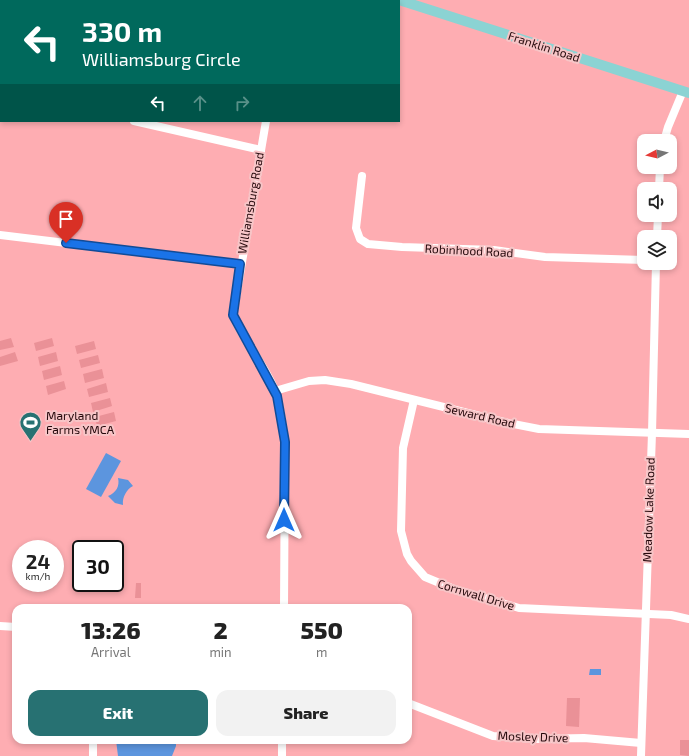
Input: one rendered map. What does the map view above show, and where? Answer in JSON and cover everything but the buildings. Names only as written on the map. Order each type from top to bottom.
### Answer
[{"type":"main road","name":"Franklin Road","points":[[400,0],[686,92]]},
{"type":"street","points":[[666,134],[668,127],[686,92]]},
{"type":"street","points":[[138,122],[261,150]]},
{"type":"street","name":"Williamsburg Road","points":[[266,122],[240,264],[233,315],[275,391],[282,415],[285,442],[284,604]]},
{"type":"street","name":"Robinhood Road","points":[[362,176],[356,228],[360,239],[368,244],[402,247],[494,250],[545,257],[637,260]]},
{"type":"street","points":[[0,235],[240,264]]},
{"type":"street","name":"Meadow Lake Road","points":[[641,756],[644,614],[652,433],[656,270]]},
{"type":"street","name":"Seward Road","points":[[275,391],[309,381],[325,380],[351,384],[508,423],[539,428],[689,434]]},
{"type":"street","name":"Cornwall Drive","points":[[414,400],[403,448],[401,531],[407,554],[421,573],[432,581],[443,586],[496,603],[519,608],[671,615],[689,619]]},
{"type":"street","points":[[0,626],[12,627]]},
{"type":"street","name":"Mosley Drive","points":[[412,705],[493,736],[535,740],[584,738],[641,743]]},
{"type":"street","points":[[92,756],[93,744]]},
{"type":"street","points":[[282,744],[282,756]]},
{"type":"shaded area","points":[[11,338],[14,347],[0,350],[0,341]]},
{"type":"shaded area","points":[[52,338],[54,346],[36,351],[34,343]]},
{"type":"shaded area","points":[[94,341],[96,349],[77,354],[75,346]]},
{"type":"shaded area","points":[[15,352],[18,361],[0,366],[0,357]]},
{"type":"shaded area","points":[[56,352],[58,361],[40,366],[38,357]]},
{"type":"shaded area","points":[[98,355],[100,363],[81,368],[79,360]]},
{"type":"shaded area","points":[[60,366],[62,375],[44,380],[42,371]]},
{"type":"shaded area","points":[[102,369],[104,378],[85,383],[83,374]]},
{"type":"shaded area","points":[[64,381],[66,389],[48,395],[46,386]]},
{"type":"shaded area","points":[[106,383],[108,392],[89,397],[87,389]]},
{"type":"shaded area","points":[[110,398],[112,406],[93,412],[91,403]]},
{"type":"shaded area","points":[[114,412],[116,421],[97,426],[95,417]]},
{"type":"shaded area","points":[[136,583],[141,583],[141,598],[135,598]]},
{"type":"shaded area","points":[[567,698],[580,698],[579,727],[566,726]]},
{"type":"shaded area","points":[[680,740],[689,740],[689,756],[680,755]]},
{"type":"water","points":[[106,453],[121,461],[101,497],[86,489]]},
{"type":"water","points":[[118,478],[128,480],[133,486],[125,494],[123,505],[115,503],[108,496],[117,489]]},
{"type":"water","points":[[590,669],[601,669],[601,675],[589,675]]},
{"type":"water","points":[[116,744],[176,744],[172,756],[118,756]]},
{"type":"place","name":"Maryland Farms YMCA","points":[[30,442]]},
{"type":"route","points":[[66,243],[240,264],[233,315],[243,337],[263,367],[273,386],[282,415],[285,442],[284,520]]}]
